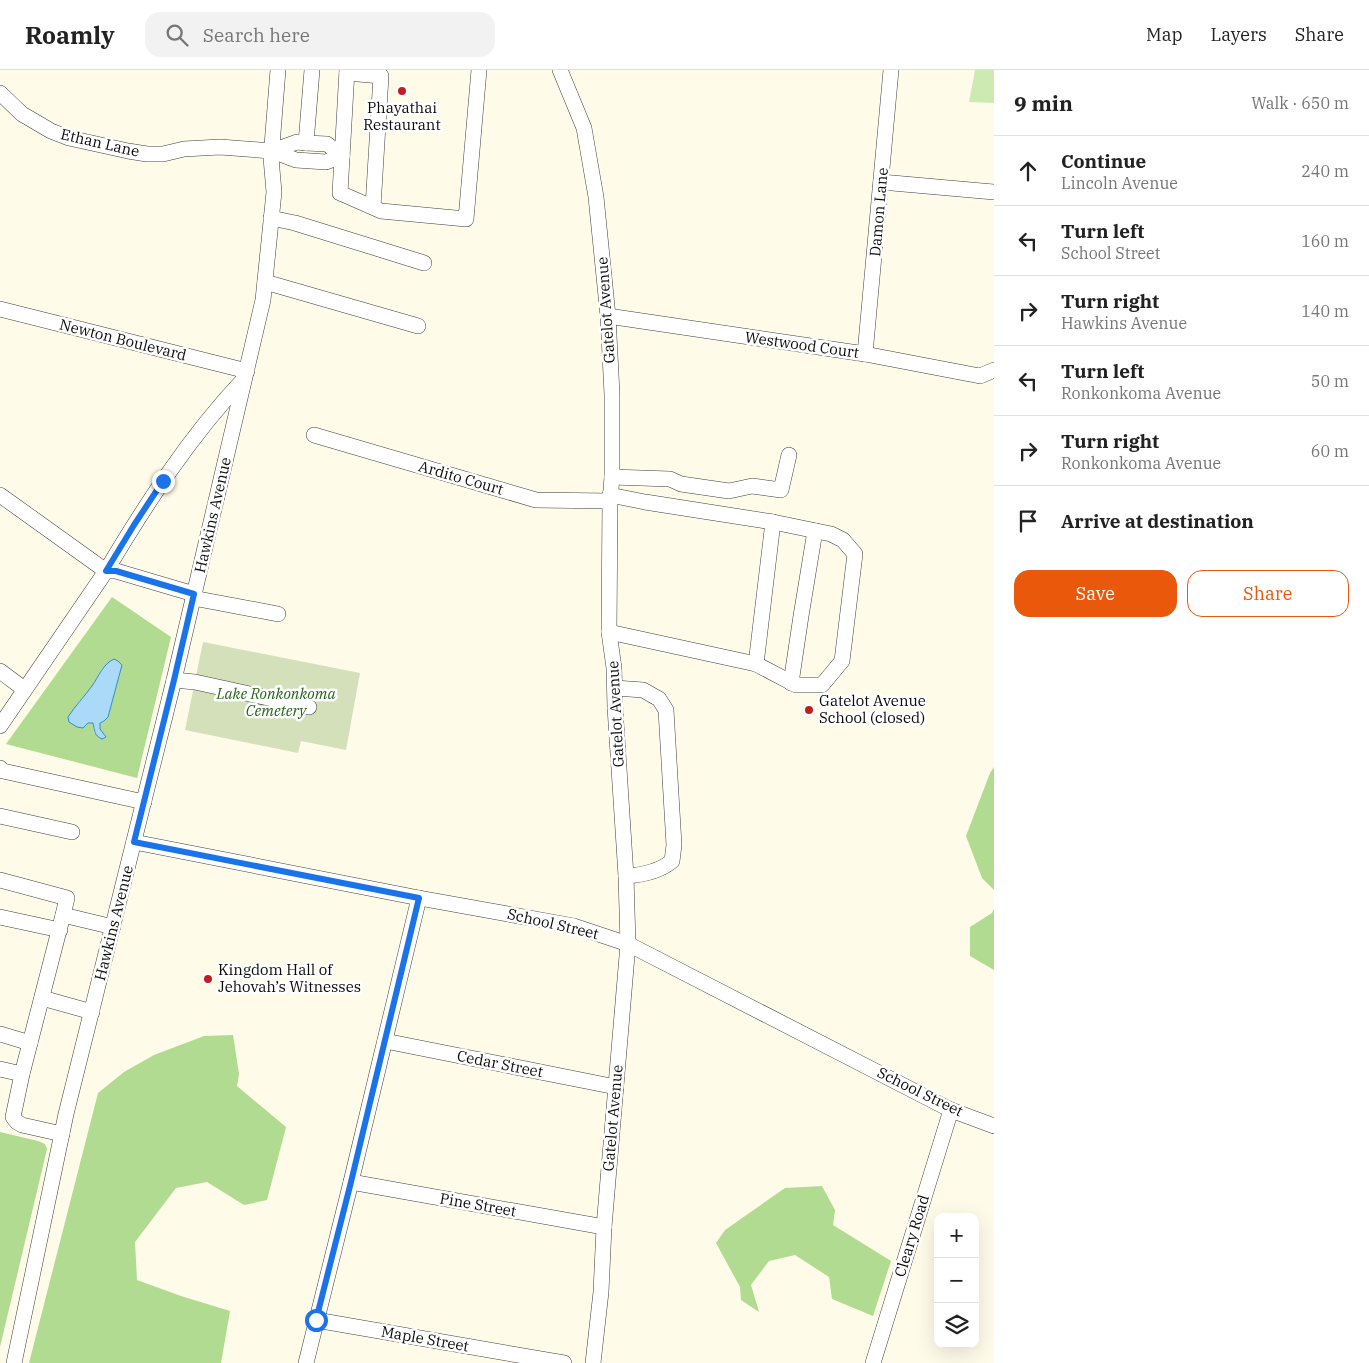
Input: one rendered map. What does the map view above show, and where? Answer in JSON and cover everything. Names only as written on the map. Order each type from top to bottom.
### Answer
[{"type":"street","name":"Hawkins Avenue","points":[[14,1363],[62,1134],[174,680],[263,300],[274,192],[272,151],[278,70]]},
{"type":"street","points":[[306,143],[312,70]]},
{"type":"street","points":[[373,208],[381,76],[347,71],[340,193],[373,208],[381,211],[466,219],[479,70]]},
{"type":"street","name":"Gatelot Avenue","points":[[560,70],[584,128],[596,197],[608,316],[612,394],[609,632],[614,668],[628,944],[604,1227],[601,1292],[592,1363]]},
{"type":"street","name":"Damon Lane","points":[[865,354],[891,70]]},
{"type":"street","name":"Ethan Lane","points":[[0,93],[22,114],[51,131],[69,138],[128,151],[163,154],[184,149],[220,147],[272,151]]},
{"type":"street","points":[[272,151],[297,142],[327,144],[342,156]]},
{"type":"street","points":[[272,151],[296,160],[326,162],[342,156]]},
{"type":"street","points":[[881,182],[994,192]]},
{"type":"street","points":[[271,218],[295,223],[424,263]]},
{"type":"street","points":[[265,282],[418,326]]},
{"type":"street","name":"Newton Boulevard","points":[[0,308],[246,375]]},
{"type":"street","name":"Westwood Court","points":[[608,316],[865,354],[980,376],[994,370]]},
{"type":"street","points":[[0,726],[106,571],[163,481],[220,404],[246,375]]},
{"type":"street","name":"Ardito Court","points":[[314,435],[536,500],[610,498],[773,522],[831,534],[843,540],[854,554],[842,661],[822,685],[796,686],[791,683]]},
{"type":"street","points":[[612,477],[670,479],[682,484],[728,491],[752,486],[781,490],[789,455]]},
{"type":"street","points":[[0,494],[106,571],[116,571],[193,596],[278,614]]},
{"type":"street","points":[[756,664],[773,522]]},
{"type":"street","points":[[609,632],[756,664],[791,683],[815,530]]},
{"type":"street","points":[[0,671],[24,689]]},
{"type":"street","points":[[174,680],[195,682],[308,707]]},
{"type":"street","points":[[615,688],[643,690],[659,699],[666,710],[674,845],[672,861],[663,868],[638,875],[626,876]]},
{"type":"street","points":[[1,773],[144,802]]},
{"type":"street","points":[[0,816],[72,832]]},
{"type":"street","name":"School Street","points":[[134,842],[419,898],[574,926],[628,944],[951,1110],[994,1126]]},
{"type":"street","points":[[0,880],[67,898],[22,1074],[13,1117],[22,1125],[62,1134]]},
{"type":"street","points":[[306,1363],[419,898]]},
{"type":"street","points":[[0,917],[113,927]]},
{"type":"street","points":[[42,998],[92,1012]]},
{"type":"street","points":[[0,1034],[30,1043]]},
{"type":"street","name":"Cedar Street","points":[[385,1041],[616,1087]]},
{"type":"street","points":[[0,1068],[22,1074]]},
{"type":"street","name":"Cleary Road","points":[[873,1363],[951,1110]]},
{"type":"street","name":"Pine Street","points":[[351,1182],[604,1227]]},
{"type":"street","name":"Maple Street","points":[[316,1320],[564,1363]]},
{"type":"green space","points":[[975,70],[994,70],[994,103],[969,102]]},
{"type":"green space","points":[[112,597],[171,637],[137,778],[6,744]],"holes":[[[122,665],[108,717],[100,723],[100,729],[106,737],[94,733],[93,723],[88,723],[75,707],[92,686],[103,668]]]},
{"type":"green space","name":"Lake Ronkonkoma Cemetery","points":[[203,642],[360,673],[346,750],[301,741],[298,753],[185,730]]},
{"type":"green space","points":[[994,767],[994,890],[982,878],[966,836]]},
{"type":"green space","points":[[994,909],[994,970],[970,956],[970,927],[992,913]]},
{"type":"green space","points":[[233,1035],[239,1074],[237,1086],[286,1127],[267,1200],[244,1205],[207,1182],[176,1188],[135,1242],[137,1280],[230,1311],[221,1363],[29,1363],[98,1093],[124,1072],[154,1055],[204,1036]]},
{"type":"green space","points":[[0,1132],[38,1141],[45,1144],[47,1149],[0,1347]]},
{"type":"green space","points":[[822,1186],[835,1210],[833,1225],[891,1261],[873,1316],[832,1299],[829,1277],[795,1255],[769,1261],[751,1285],[759,1312],[741,1300],[740,1287],[716,1243],[725,1230],[785,1188]]},
{"type":"water","points":[[114,659],[122,665],[108,717],[100,723],[100,729],[106,737],[102,739],[96,735],[93,723],[88,723],[83,728],[77,727],[69,722],[68,717],[104,667]]},
{"type":"place","name":"Phayathai Restaurant","points":[[402,91]]},
{"type":"place","name":"Gatelot Avenue School (closed)","points":[[809,710]]},
{"type":"place","name":"Kingdom Hall of Jehovah’s Witnesses","points":[[208,979]]},
{"type":"route","points":[[163,481],[106,571],[116,571],[194,594],[134,842],[419,898],[316,1320]]}]
